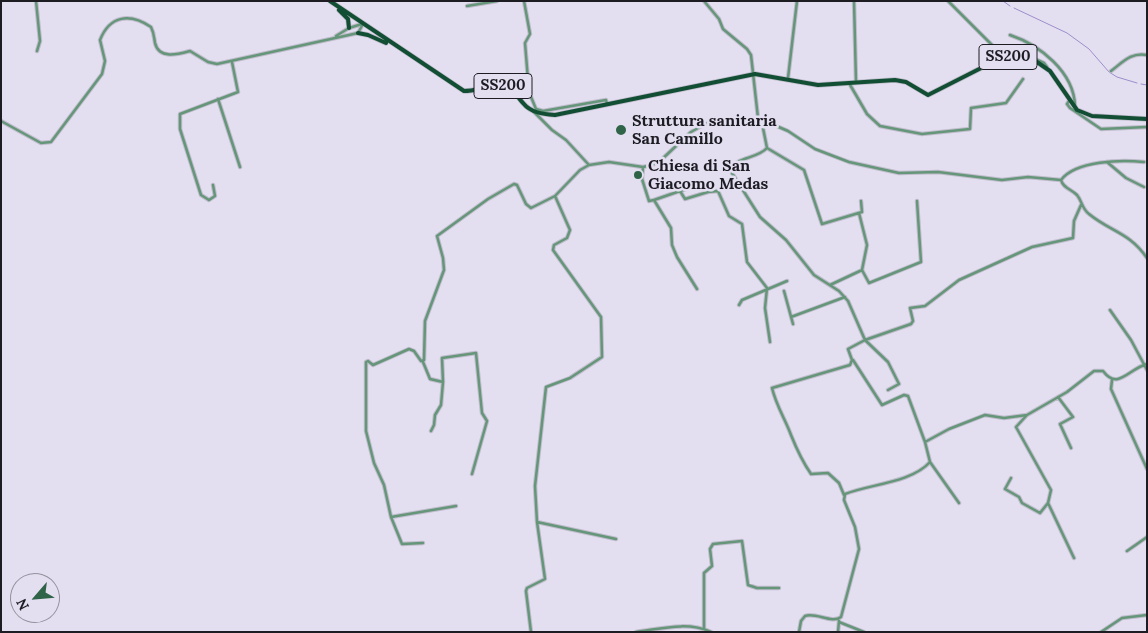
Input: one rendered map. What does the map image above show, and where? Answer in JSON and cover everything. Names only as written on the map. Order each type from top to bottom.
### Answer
[{"type":"main road","name":"SS200","points":[[330,1],[400,50],[464,91],[499,86],[507,87],[533,111],[555,115],[754,74],[788,78],[818,85],[895,80],[906,82],[928,95],[967,73],[1008,57],[1037,62],[1050,71],[1075,108],[1092,116],[1147,119]]},
{"type":"main road","points":[[330,1],[348,19],[349,28]]},
{"type":"main road","points":[[358,33],[368,35],[400,50]]},
{"type":"street","points":[[36,1],[40,41],[37,51]]},
{"type":"street","points":[[467,6],[497,1]]},
{"type":"street","points":[[524,1],[530,34],[525,43],[529,92],[536,109],[543,112],[606,100],[608,104]]},
{"type":"street","points":[[704,1],[719,19],[723,29],[748,49],[753,66],[758,118],[763,128],[766,148]]},
{"type":"street","points":[[707,6],[710,1]]},
{"type":"street","points":[[788,78],[797,1]]},
{"type":"street","points":[[854,1],[856,82]]},
{"type":"street","points":[[948,1],[994,47],[1015,50],[1030,56],[1044,63],[1050,71]]},
{"type":"street","points":[[1,121],[41,143],[51,142],[102,74],[105,61],[100,40],[110,23],[118,18],[141,22],[151,27],[157,48],[163,53],[176,55],[190,50],[213,64],[232,62],[358,33],[363,24]]},
{"type":"street","points":[[334,37],[349,28],[363,24]]},
{"type":"street","points":[[1010,35],[1033,44],[1053,61],[1068,81],[1075,108]]},
{"type":"street","points":[[1111,71],[1130,56],[1140,53],[1147,55]]},
{"type":"street","points":[[213,185],[215,196],[209,200],[205,199],[201,195],[179,124],[182,111],[240,91],[232,62]]},
{"type":"street","points":[[748,75],[752,73],[753,66]]},
{"type":"street","points":[[753,66],[762,75]]},
{"type":"street","points":[[849,83],[867,114],[878,124],[922,134],[970,129],[971,108],[1006,103],[1023,79]]},
{"type":"street","points":[[218,99],[240,167]]},
{"type":"street","points":[[1069,101],[1067,104],[1070,108],[1101,129],[1147,127]]},
{"type":"street","points":[[533,111],[552,130],[566,140],[588,165]]},
{"type":"street","points":[[423,362],[424,321],[444,270],[437,236],[488,199],[514,184],[518,185],[526,204],[531,208],[555,196],[580,170],[588,165],[609,162],[643,167],[660,161],[691,132],[705,124],[758,118],[788,131],[815,149],[849,162],[899,173],[938,172],[1002,180],[1028,177],[1060,180],[1073,170],[1115,160],[1144,162]]},
{"type":"street","points":[[766,148],[804,170],[822,224],[859,213],[863,210],[861,201]]},
{"type":"street","points":[[766,148],[748,159],[735,163],[732,167],[732,173],[760,217],[786,240],[814,274],[845,298],[866,340],[888,362],[900,384],[888,390]]},
{"type":"street","points":[[1107,162],[1120,174],[1144,187]]},
{"type":"street","points":[[643,167],[642,179],[649,201],[692,187]]},
{"type":"street","points":[[1060,180],[1062,184],[1076,194],[1088,214],[1108,228],[1125,234],[1147,258]]},
{"type":"street","points":[[680,192],[685,199],[709,191],[718,191],[729,216],[742,224],[747,262],[763,281],[766,291],[765,308],[770,342]]},
{"type":"street","points":[[531,632],[526,591],[527,588],[545,579],[536,522],[535,486],[546,388],[570,378],[602,357],[601,317],[553,250],[554,245],[567,238],[570,230],[555,196]]},
{"type":"street","points":[[654,200],[671,228],[672,245],[677,257],[697,289]]},
{"type":"street","points":[[859,213],[868,245],[862,270],[868,283],[921,262],[917,201]]},
{"type":"street","points":[[959,503],[930,462],[925,442],[908,396],[904,395],[882,405],[852,360],[848,349],[866,340],[911,324],[913,321],[910,308],[925,306],[959,280],[1032,247],[1073,238],[1074,221],[1081,205]]},
{"type":"street","points":[[830,285],[862,270]]},
{"type":"street","points":[[739,305],[742,300],[786,281]]},
{"type":"street","points":[[784,291],[792,324]]},
{"type":"street","points":[[791,317],[845,298]]},
{"type":"street","points":[[1110,310],[1146,364],[1147,370]]},
{"type":"street","points":[[423,543],[403,545],[391,517],[384,485],[374,463],[366,431],[366,361],[373,365],[409,349],[414,351],[423,362],[430,379],[443,382]]},
{"type":"street","points":[[431,431],[435,415],[441,405],[443,382],[442,358],[476,353],[482,413],[487,421],[472,474]]},
{"type":"street","points":[[838,632],[839,621],[859,549],[855,527],[838,483],[828,473],[811,474],[799,457],[791,434],[777,408],[772,388],[850,365],[852,360]]},
{"type":"street","points":[[1112,380],[1119,380],[1131,370],[1146,364]]},
{"type":"street","points":[[1011,478],[1005,488],[1019,497],[1022,503],[1040,513],[1048,503],[1052,490],[1016,427],[1027,415],[1058,397],[1094,371],[1104,371],[1112,380],[1111,389],[1147,469]]},
{"type":"street","points":[[1058,397],[1073,417],[1060,424],[1071,448]]},
{"type":"street","points":[[925,442],[949,429],[985,415],[1004,418],[1027,415]]},
{"type":"street","points":[[844,496],[864,488],[894,482],[930,462]]},
{"type":"street","points":[[1048,503],[1074,558]]},
{"type":"street","points":[[391,517],[456,506]]},
{"type":"street","points":[[536,522],[616,539]]},
{"type":"street","points":[[1127,551],[1147,537]]},
{"type":"street","points":[[704,629],[704,574],[712,566],[710,548],[713,544],[742,541],[748,585],[757,588],[779,588]]},
{"type":"street","points":[[799,632],[801,621],[809,614],[839,621],[864,632]]},
{"type":"street","points":[[1101,632],[1122,618],[1147,615]]},
{"type":"street","points":[[636,632],[675,626],[704,629],[711,632]]},
{"type":"waterway","points":[[1003,1],[1010,6]]},
{"type":"waterway","points":[[1014,8],[1067,33],[1089,49],[1109,72],[1117,77],[1137,83]]},
{"type":"waterway","points":[[1141,84],[1147,85]]},
{"type":"place","name":"Struttura sanitaria San Camillo","points":[[621,130]]},
{"type":"place","name":"Chiesa di San Giacomo Medas","points":[[638,175]]}]
